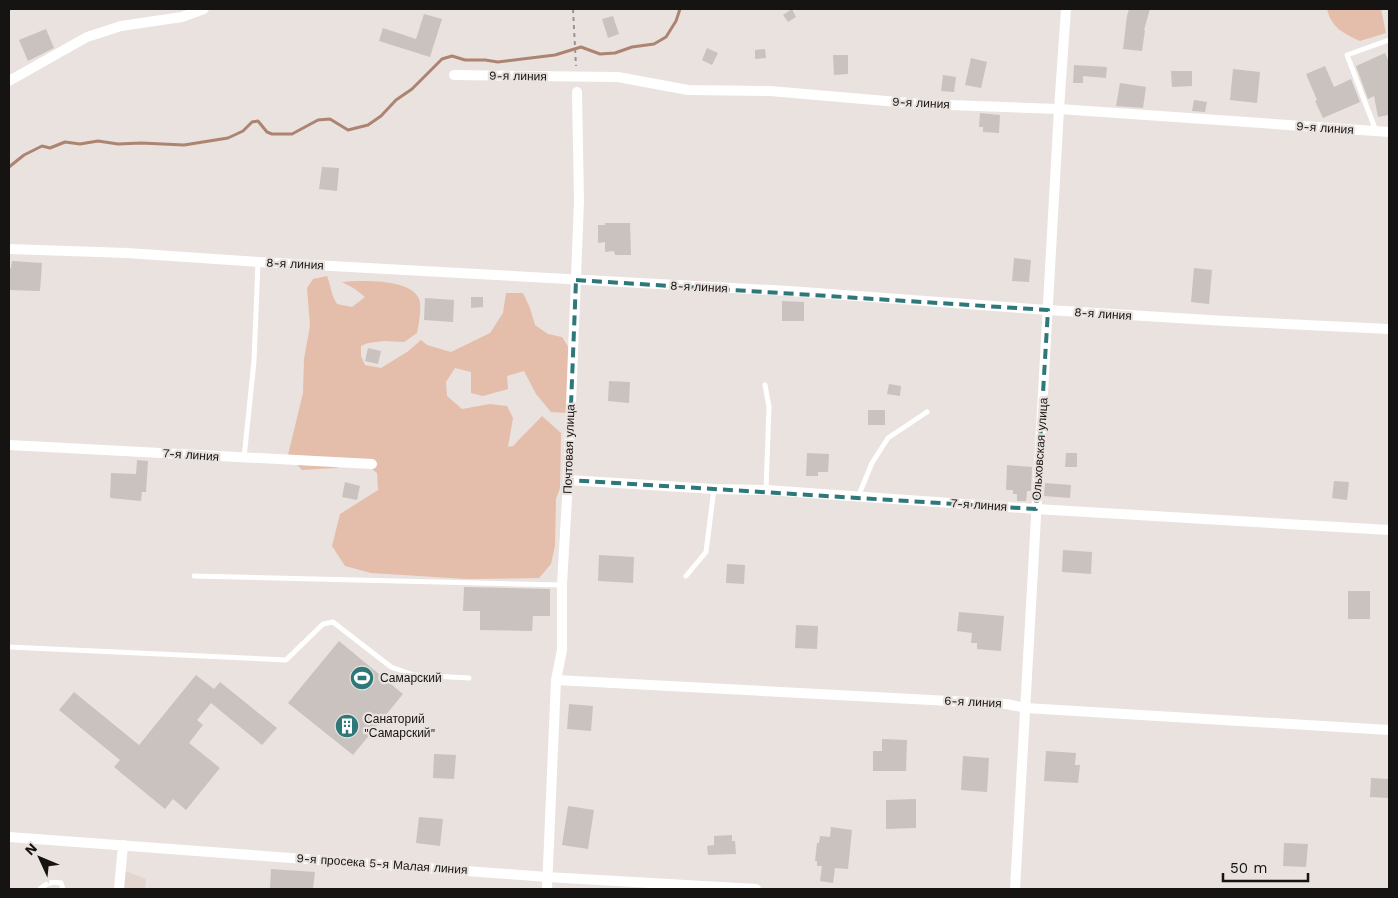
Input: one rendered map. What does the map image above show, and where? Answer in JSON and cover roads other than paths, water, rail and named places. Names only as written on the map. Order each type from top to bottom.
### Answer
[{"type":"street","points":[[9,81],[87,37],[121,26],[182,17],[204,9]]},
{"type":"street","name":"Ольховская улица","points":[[1015,889],[1066,9]]},
{"type":"street","name":"9-я линия","points":[[454,75],[618,77],[688,90],[770,91],[921,104],[1059,109],[1389,132]]},
{"type":"street","name":"Почтовая улица","points":[[547,889],[556,680],[562,650],[562,585],[579,201],[577,92]]},
{"type":"street","name":"8-я линия","points":[[9,249],[126,252],[258,262],[789,291],[1048,310],[1389,330]]},
{"type":"street","name":"7-я линия","points":[[9,445],[372,464]]},
{"type":"street","name":"7-я линия","points":[[568,480],[714,489],[766,490],[1036,509],[1389,530]]},
{"type":"street","name":"6-я линия","points":[[556,680],[1006,704],[1026,708],[1389,730]]},
{"type":"street","name":"9-я просека 5-я Малая линия","points":[[9,837],[547,877],[756,889]]},
{"type":"street","points":[[119,889],[123,845]]},
{"type":"lane","points":[[1376,131],[1347,55],[1389,40]]},
{"type":"lane","points":[[244,458],[254,361],[258,262]]},
{"type":"lane","points":[[765,385],[769,407],[766,490]]},
{"type":"lane","points":[[858,497],[872,463],[888,438],[927,412]]},
{"type":"lane","points":[[686,576],[706,552],[714,489]]},
{"type":"lane","points":[[194,576],[562,585]]},
{"type":"lane","points":[[9,647],[286,660],[322,624],[333,622],[391,667],[414,675],[468,678]]},
{"type":"lane","points":[[40,889],[54,882],[61,883],[63,889]]},
{"type":"waterway","points":[[9,167],[24,155],[42,146],[50,148],[65,142],[80,144],[98,141],[118,144],[184,145],[228,138],[243,131],[252,122],[258,121],[267,132],[272,134],[292,134],[318,120],[330,119],[348,130],[368,125],[381,116],[442,59],[452,56],[465,60],[498,62],[555,55],[581,47],[600,54],[615,53],[632,47],[654,44],[666,37],[676,21],[680,9]]},
{"type":"place","name":"Самарский","points":[[362,678]]},
{"type":"place","name":"Санаторий \"Самарский\"","points":[[347,726]]}]
